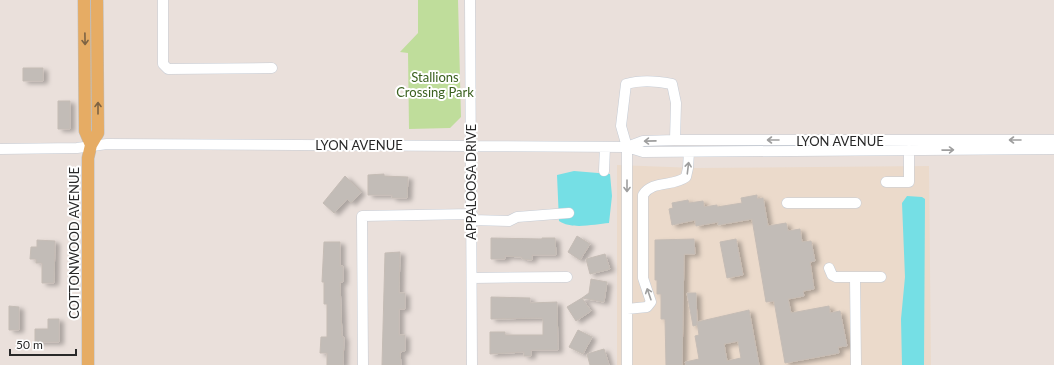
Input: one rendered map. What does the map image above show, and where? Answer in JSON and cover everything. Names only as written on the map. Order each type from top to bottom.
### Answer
[{"type":"main road","name":"COTTONWOOD AVENUE","points":[[84,0],[86,131],[91,145]]},
{"type":"main road","name":"COTTONWOOD AVENUE","points":[[88,365],[88,158],[91,145],[98,133],[97,0]]},
{"type":"street","points":[[163,0],[163,64],[168,69],[272,68]]},
{"type":"street","name":"APPALOOSA DRIVE","points":[[470,0],[472,365]]},
{"type":"street","points":[[627,365],[627,147],[621,126],[623,97],[626,84],[633,82],[661,82],[672,84],[676,103],[675,140]]},
{"type":"street","name":"LYON AVENUE","points":[[627,147],[642,141],[675,140],[1054,140]]},
{"type":"street","name":"LYON AVENUE","points":[[0,149],[77,148],[91,145],[627,147],[643,152],[1054,149]]},
{"type":"street","points":[[604,172],[605,147]]},
{"type":"street","points":[[886,182],[909,182],[908,150]]},
{"type":"street","points":[[627,309],[647,308],[651,302],[643,278],[643,195],[652,187],[678,181],[686,177],[689,152]]},
{"type":"street","points":[[787,203],[856,203]]},
{"type":"street","points":[[363,365],[362,216],[472,217],[509,220],[517,216],[569,213]]},
{"type":"street","points":[[829,268],[832,275],[836,277],[881,277]]},
{"type":"street","points":[[472,278],[567,277]]},
{"type":"street","points":[[856,277],[856,365]]},
{"type":"shaded area","points":[[617,165],[695,168],[929,166],[931,365],[617,365]]},
{"type":"green space","name":"Stallions Crossing Park","points":[[418,0],[458,0],[461,117],[450,128],[409,129],[408,53],[400,52],[418,33]]},
{"type":"water","points":[[574,171],[610,174],[612,196],[609,223],[577,226],[564,224],[559,221],[557,175]]},
{"type":"water","points":[[907,196],[922,197],[925,199],[924,365],[902,365],[901,319],[905,277],[902,203]]},
{"type":"building","points":[[23,68],[43,68],[43,81],[23,81]]},
{"type":"building","points":[[58,101],[70,101],[70,129],[58,129]]},
{"type":"building","points":[[384,174],[384,176],[408,177],[407,198],[392,198],[392,195],[368,195],[368,175]]},
{"type":"building","points":[[345,176],[361,192],[351,203],[347,199],[334,213],[323,203]]},
{"type":"building","points":[[757,195],[757,199],[763,198],[768,226],[786,223],[788,231],[800,229],[802,242],[811,241],[815,261],[810,262],[814,289],[803,291],[804,296],[788,299],[791,313],[829,306],[830,313],[840,311],[847,346],[838,347],[839,353],[785,363],[774,301],[766,302],[752,219],[718,225],[718,222],[696,226],[695,220],[672,225],[669,209],[673,208],[672,203],[688,200],[689,203],[703,201],[704,207],[717,205],[717,207],[742,203],[741,198]]},
{"type":"building","points":[[577,236],[590,244],[580,260],[568,252]]},
{"type":"building","points":[[491,238],[555,238],[556,255],[532,255],[532,260],[522,259],[522,257],[505,256],[505,259],[491,259]]},
{"type":"building","points":[[694,239],[695,254],[684,254],[682,365],[666,365],[665,319],[661,319],[661,294],[657,294],[657,280],[655,280],[655,240]]},
{"type":"building","points":[[736,239],[743,275],[727,278],[720,242]]},
{"type":"building","points":[[37,240],[55,241],[54,283],[42,283],[42,263],[36,263],[36,259],[30,259],[31,247],[37,247]]},
{"type":"building","points":[[324,242],[340,242],[340,266],[343,266],[343,282],[340,282],[342,337],[344,337],[343,365],[327,365],[327,353],[320,353],[321,337],[327,337],[327,304],[324,304],[324,282],[322,282]]},
{"type":"building","points":[[400,252],[399,293],[405,293],[405,309],[399,309],[399,335],[405,335],[405,351],[400,352],[401,365],[382,365],[385,253]]},
{"type":"building","points":[[605,254],[610,269],[590,274],[586,259]]},
{"type":"building","points":[[591,279],[607,282],[604,302],[582,298],[589,293]]},
{"type":"building","points":[[687,293],[696,293],[697,325],[693,326]]},
{"type":"building","points":[[491,297],[530,298],[530,303],[557,302],[558,350],[531,350],[531,356],[524,356],[524,352],[490,354],[490,332],[505,332],[505,335],[543,335],[542,318],[491,319]]},
{"type":"building","points":[[582,298],[591,311],[576,321],[567,307]]},
{"type":"building","points":[[9,306],[19,307],[19,330],[9,330]]},
{"type":"building","points":[[749,310],[759,365],[686,365],[685,362],[699,359],[695,336],[699,335],[697,322]],"holes":[[[738,341],[741,358],[727,361],[724,344]]]},
{"type":"building","points":[[48,319],[59,319],[59,342],[35,342],[35,329],[48,329]]},
{"type":"building","points":[[578,330],[592,337],[583,354],[569,347]]},
{"type":"building","points":[[604,349],[609,365],[590,365],[587,354]]}]
